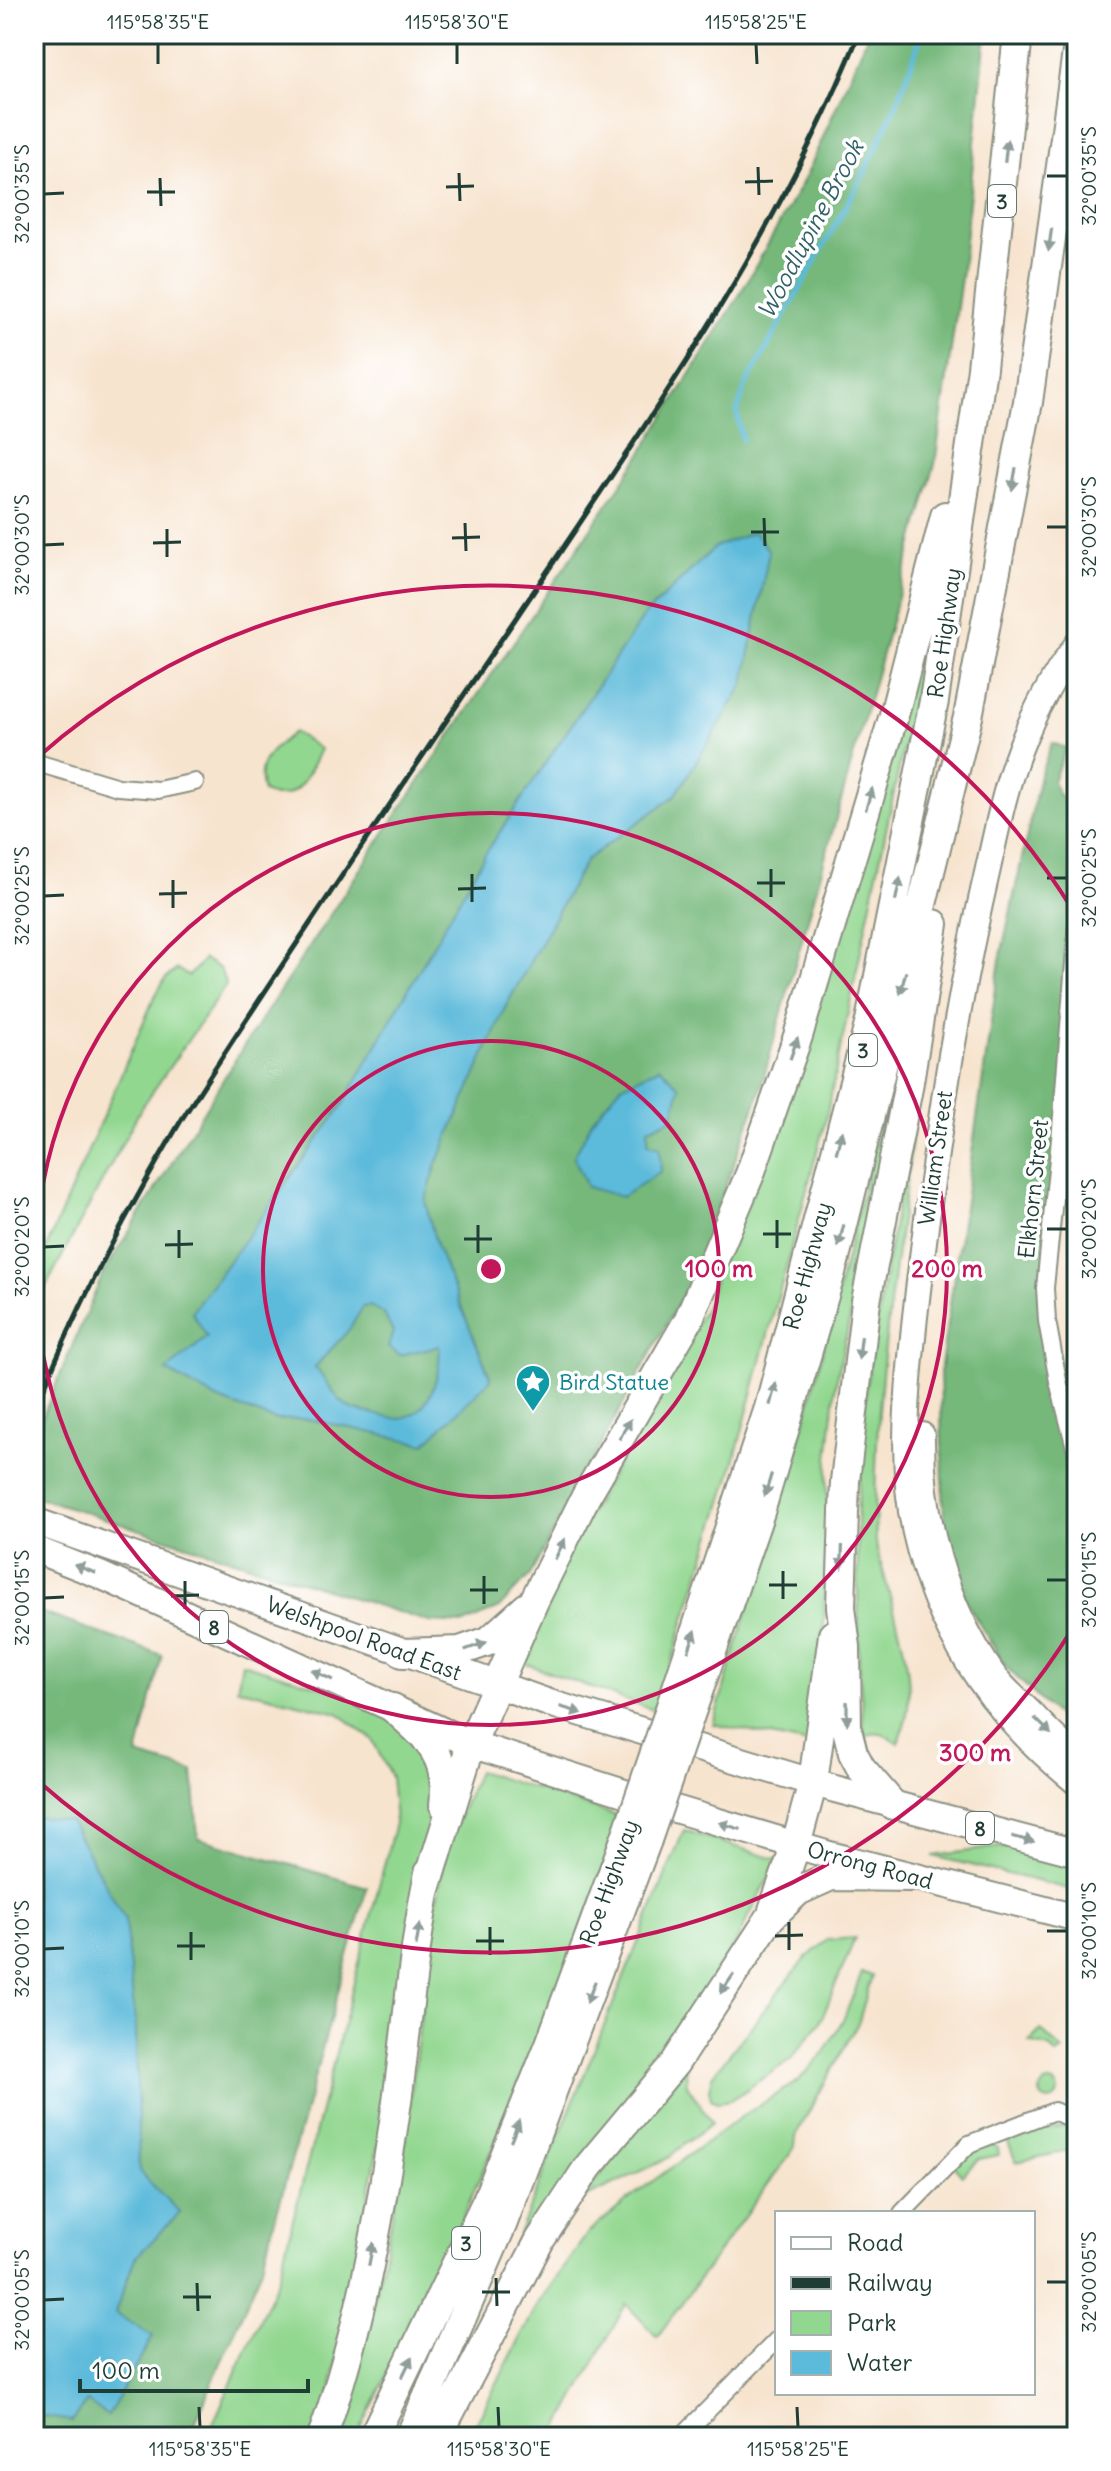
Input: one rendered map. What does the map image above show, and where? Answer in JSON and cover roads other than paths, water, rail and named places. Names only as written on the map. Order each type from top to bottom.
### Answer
[{"type":"highway","name":"Roe Highway","points":[[684,1728],[870,1021],[934,701],[982,368],[1018,34]]},
{"type":"highway","name":"Roe Highway","points":[[373,2437],[487,2200],[684,1728],[760,1512],[834,1262],[968,717],[1028,402],[1077,52]]},
{"type":"highway","points":[[426,1889],[471,1744],[534,1601],[586,1496],[688,1321],[750,1174],[798,1036],[894,715],[982,368]]},
{"type":"highway","points":[[893,1805],[861,1768],[853,1753],[847,1729],[846,1647],[841,1607],[845,1481],[866,1301],[908,1088],[968,717]]},
{"type":"highway","name":"Welshpool Road East","points":[[34,1521],[497,1685],[684,1728]]},
{"type":"highway","name":"Welshpool Road East","points":[[34,1549],[114,1581],[471,1744],[665,1806]]},
{"type":"highway","points":[[403,1653],[460,1651],[489,1641],[534,1601]]},
{"type":"highway","points":[[770,1918],[796,1845],[813,1782],[830,1646],[841,1607]]},
{"type":"highway","points":[[322,2437],[342,2378],[371,2257],[395,2113],[410,1981],[444,1808],[444,1770],[426,1737],[393,1708]]},
{"type":"highway","name":"8","points":[[684,1728],[813,1782],[1077,1853]]},
{"type":"highway","name":"Orrong Road","points":[[665,1806],[911,1877],[1077,1918]]},
{"type":"highway","name":"Roe Highway","points":[[410,2437],[502,2225],[637,1837]]},
{"type":"highway","points":[[437,2437],[540,2240],[588,2167],[675,2063],[770,1918],[798,1891],[831,1876],[911,1877]]},
{"type":"main road","name":"William Street","points":[[1077,644],[1043,699],[1021,746],[1003,803],[984,882],[958,1007],[926,1212],[908,1386],[905,1449],[908,1494],[918,1546],[932,1591],[954,1642],[982,1686],[1017,1729],[1077,1783]]},
{"type":"main road","name":"William Street","points":[[1077,674],[1058,704],[1036,751],[1018,806],[975,1006],[943,1211],[923,1388],[922,1449],[926,1494],[946,1585],[969,1635],[995,1676],[1051,1734],[1077,1756]]},
{"type":"street","points":[[34,762],[118,787],[139,790],[158,790],[195,782]]},
{"type":"street","name":"Elkhorn Street","points":[[1077,925],[1069,1129],[1045,1288],[1047,1321],[1058,1381],[1077,1455]]},
{"type":"street","points":[[904,2211],[969,2144],[1054,2111],[1077,2122]]},
{"type":"street","points":[[681,2437],[775,2342]]},
{"type":"water","points":[[754,532],[769,551],[744,684],[675,796],[586,860],[504,1010],[438,1161],[425,1201],[437,1248],[491,1379],[425,1444],[308,1419],[274,1420],[219,1400],[166,1371],[207,1337],[192,1312],[342,1106],[485,854],[644,616],[715,547]],"holes":[[[370,1306],[384,1314],[393,1332],[388,1347],[400,1355],[439,1346],[438,1369],[431,1393],[425,1403],[407,1417],[389,1418],[352,1409],[336,1396],[315,1367],[348,1331],[363,1307]]]},
{"type":"water","points":[[660,1067],[680,1087],[672,1119],[648,1128],[648,1144],[660,1147],[661,1171],[622,1197],[587,1187],[574,1157],[593,1119],[621,1086]]},
{"type":"water","points":[[34,1816],[70,1821],[125,1919],[136,2030],[139,2171],[180,2213],[135,2258],[115,2313],[153,2336],[108,2416],[87,2402],[71,2421],[34,2415]]},
{"type":"waterway","name":"Woodlupine Brook","points":[[742,440],[737,412],[746,385],[865,172],[896,106],[922,34]]},
{"type":"railway","points":[[34,1413],[102,1263],[182,1119],[685,364],[797,170],[859,34]]},
{"type":"place","name":"Bird Statue","points":[[533,1413]]}]
